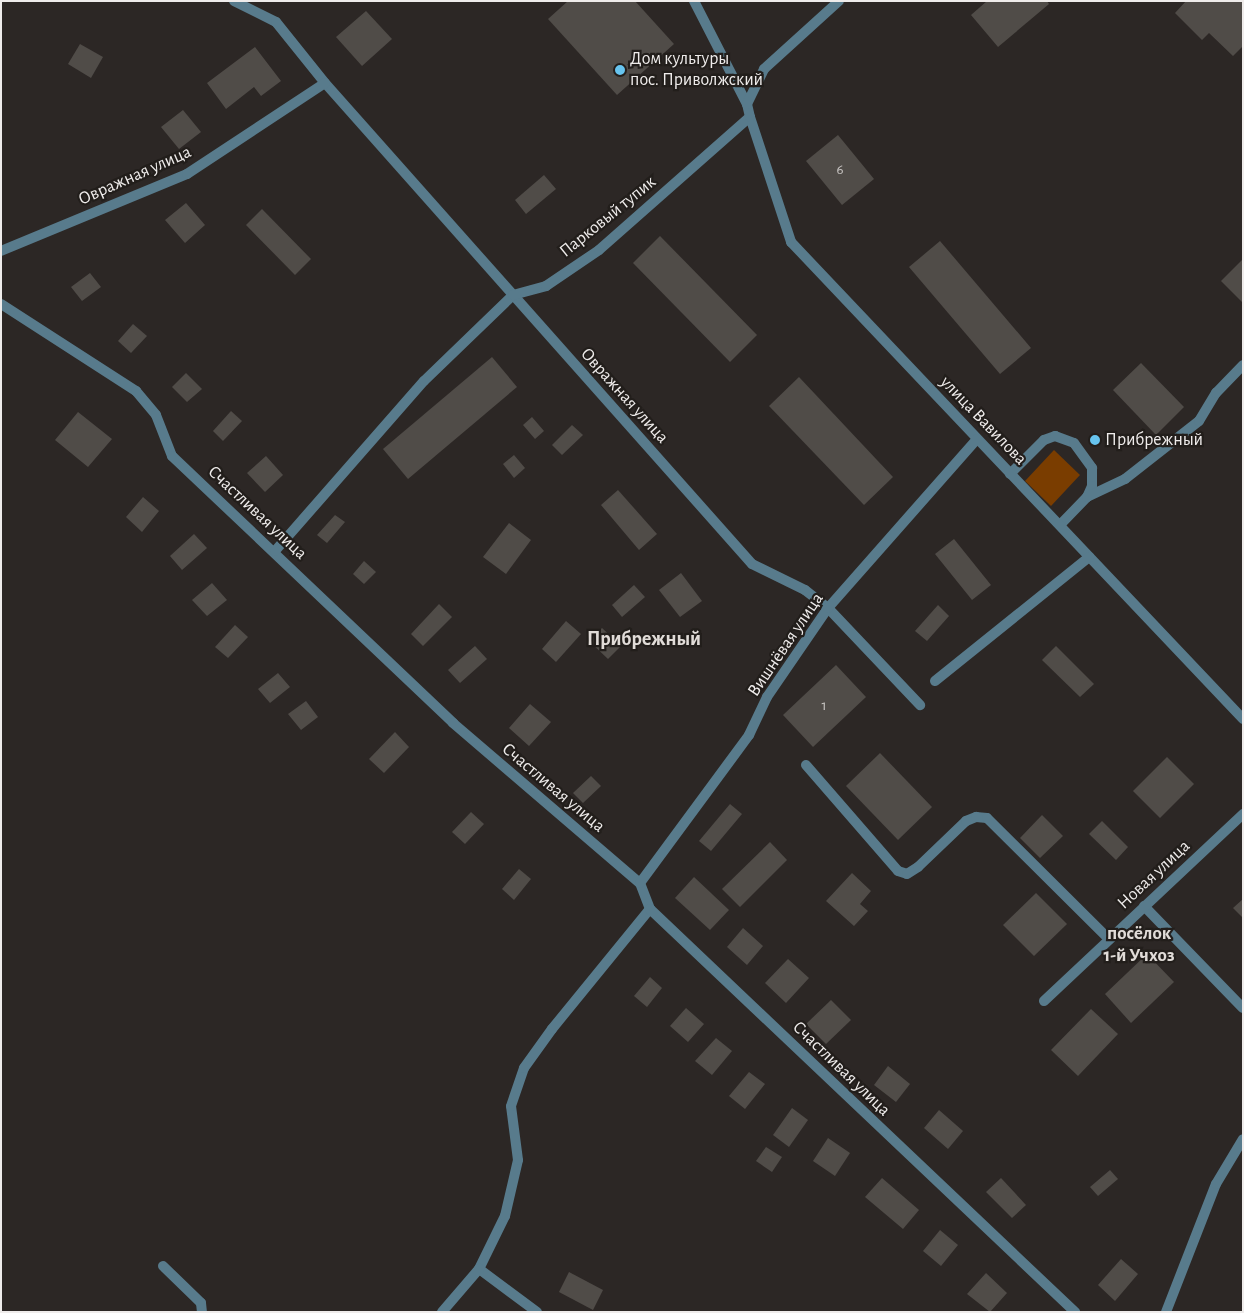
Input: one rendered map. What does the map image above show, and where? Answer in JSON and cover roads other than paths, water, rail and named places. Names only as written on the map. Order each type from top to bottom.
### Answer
[{"type":"street","name":"Овражная улица","points":[[234,1],[276,22],[324,83],[752,564],[805,590],[828,608],[920,705]]},
{"type":"street","points":[[694,1],[747,104],[750,116]]},
{"type":"street","points":[[747,104],[764,69],[839,1]]},
{"type":"street","name":"Овражная улица","points":[[1,251],[187,174],[324,83]]},
{"type":"street","name":"Парковый тупик","points":[[275,552],[424,381],[513,295],[546,286],[599,250],[750,116]]},
{"type":"street","name":"улица Вавилова","points":[[750,116],[791,242],[1243,719]]},
{"type":"street","name":"Счастливая улица","points":[[1,304],[136,391],[156,415],[172,456],[275,552],[453,724],[640,883],[650,909],[1075,1312]]},
{"type":"street","points":[[1087,497],[1125,479],[1199,421],[1216,393],[1243,365]]},
{"type":"street","points":[[1010,474],[1044,440],[1054,436],[1066,438],[1080,450],[1092,468],[1092,486],[1087,497],[1060,525]]},
{"type":"street","name":"Вишнёвая улица","points":[[640,883],[749,736],[767,697],[828,608],[977,438]]},
{"type":"street","points":[[935,681],[1089,557]]},
{"type":"street","points":[[806,765],[898,871],[907,874],[918,867],[966,821],[976,817],[987,818],[1109,938]]},
{"type":"street","name":"Новая улица","points":[[1044,1001],[1243,814]]},
{"type":"street","points":[[1144,906],[1243,1008]]},
{"type":"street","points":[[442,1312],[479,1269],[505,1216],[518,1160],[510,1106],[524,1068],[552,1029],[650,909]]},
{"type":"street","points":[[1166,1312],[1216,1184],[1243,1139]]},
{"type":"street","points":[[163,1266],[201,1303],[202,1312]]},
{"type":"street","points":[[479,1269],[537,1312]]},
{"type":"place","name":"Дом культуры пос. Приволжский","points":[[620,70]]},
{"type":"place","name":"Прибрежный","points":[[1095,440]]},
{"type":"district","name":"Прибрежный","points":[[644,639]]},
{"type":"district","name":"посёлок 1-й Учхоз","points":[[1139,945]]}]
